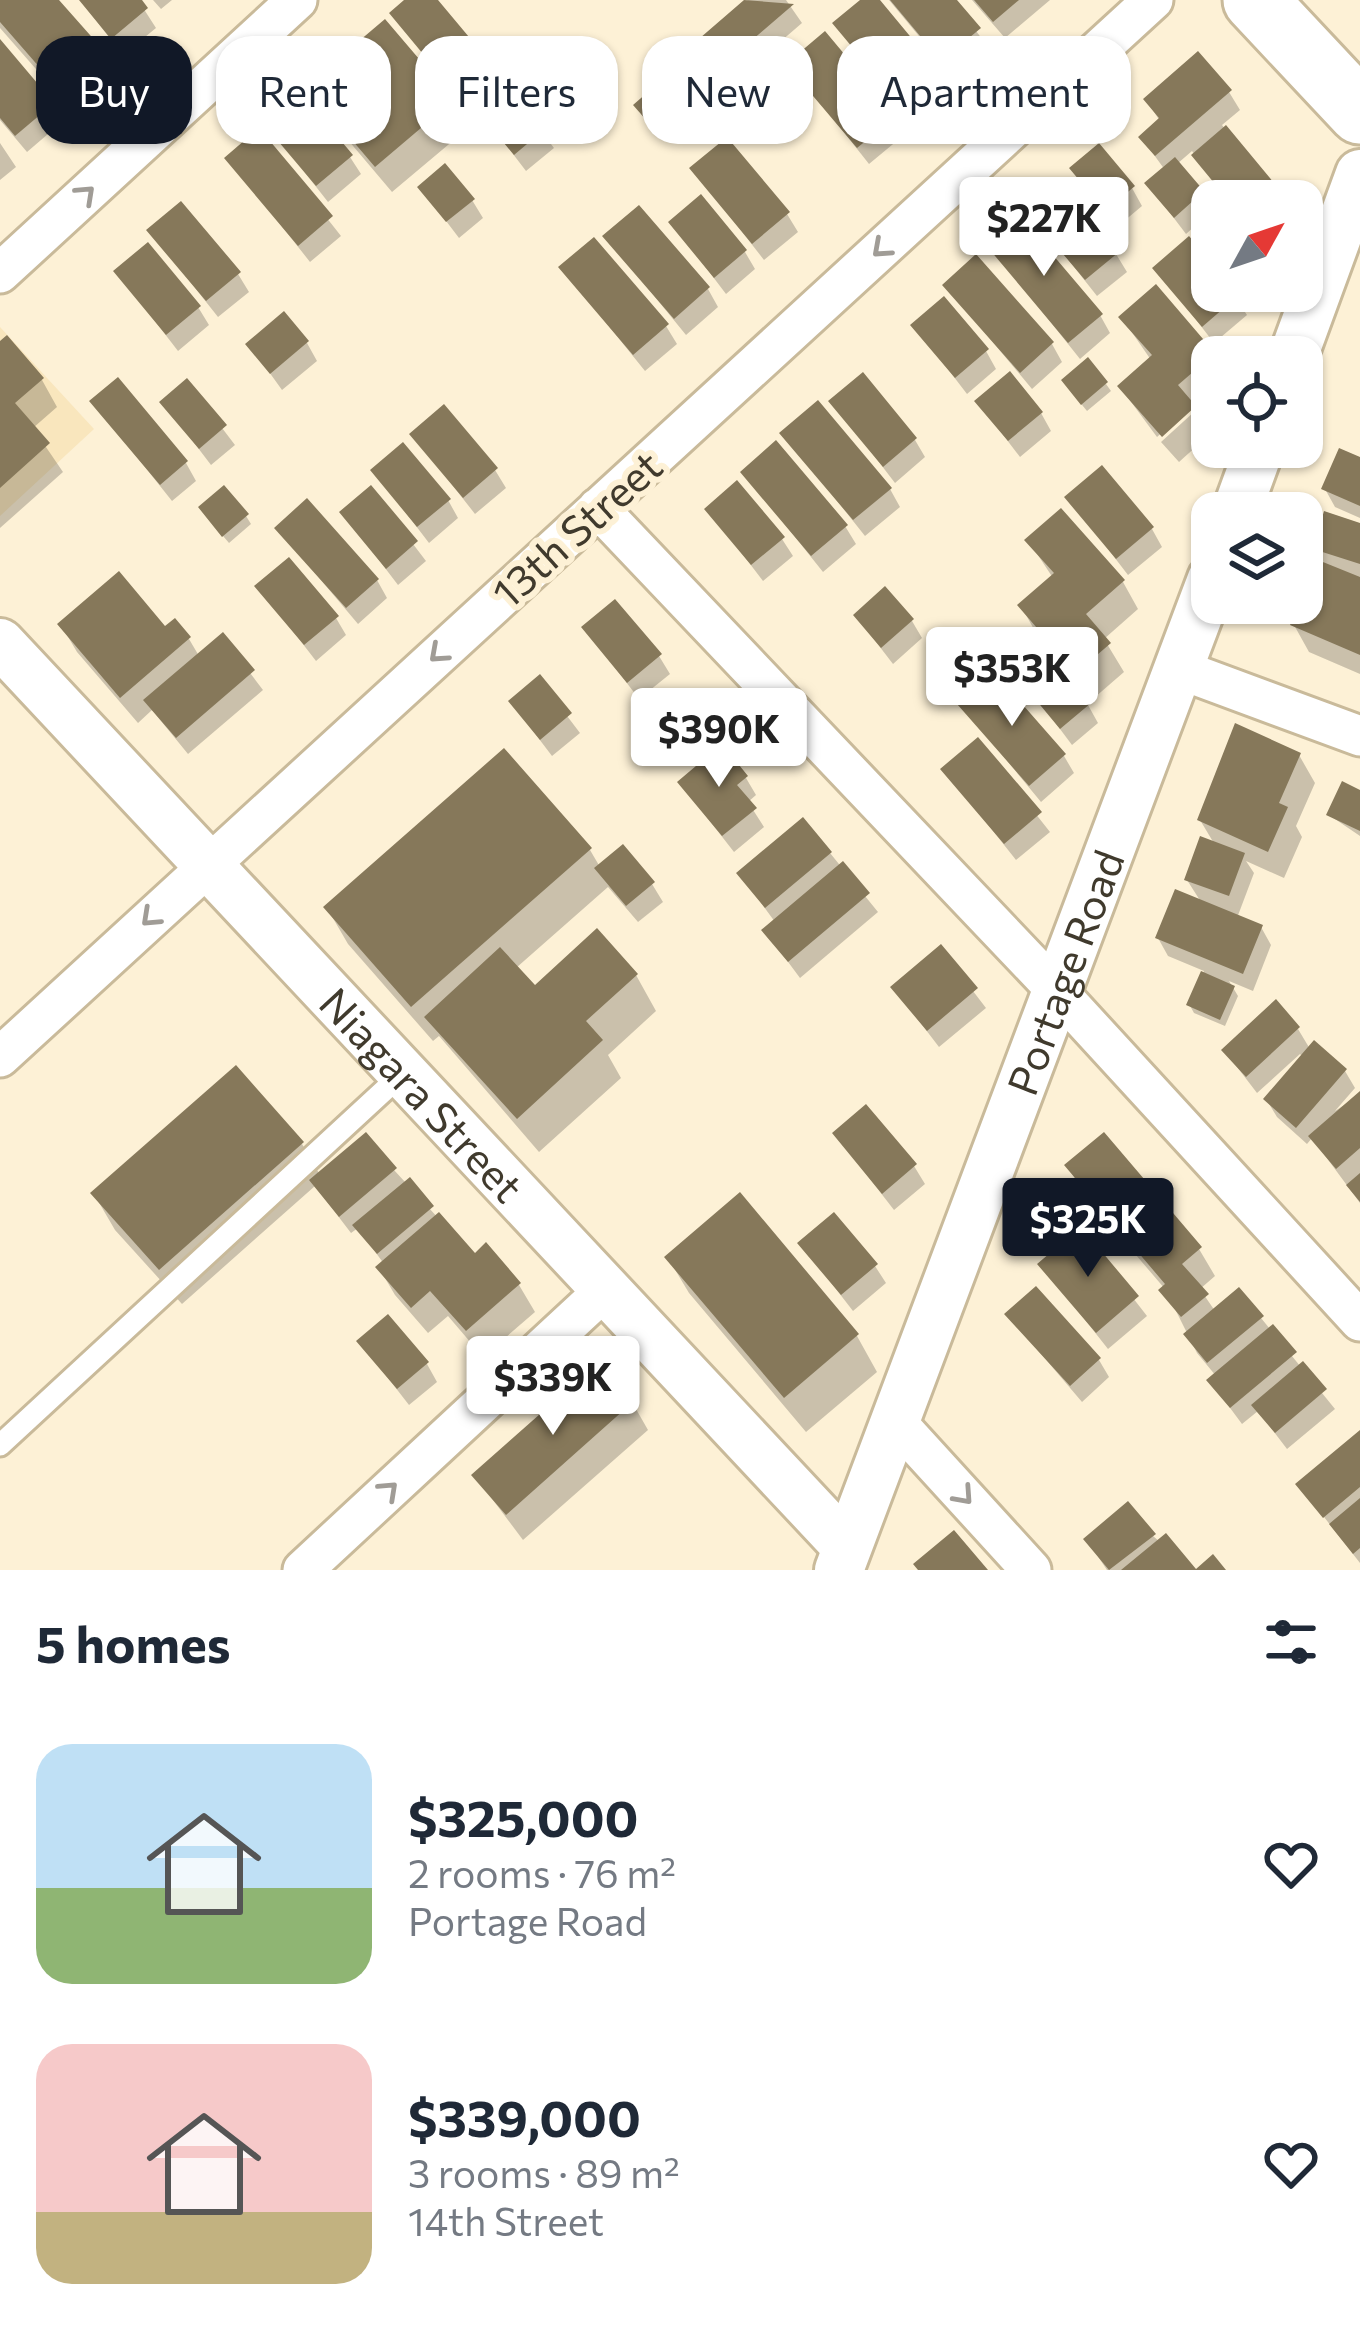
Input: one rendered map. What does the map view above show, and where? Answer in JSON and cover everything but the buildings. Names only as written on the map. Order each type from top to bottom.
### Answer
[{"type":"main road","points":[[1256,0],[1360,112]]},
{"type":"street","points":[[0,273],[297,0]]},
{"type":"street","name":"13th Street","points":[[0,1057],[1153,0]]},
{"type":"street","points":[[1301,336],[1360,174]]},
{"type":"street","points":[[598,508],[1058,992],[1360,1321]]},
{"type":"street","name":"Portage Road","points":[[843,1558],[1196,624]]},
{"type":"street","name":"Niagara Street","points":[[3,652],[606,1289],[843,1558]]},
{"type":"street","points":[[1179,669],[1360,736]]},
{"type":"street","points":[[303,1570],[606,1289]]},
{"type":"street","points":[[896,1422],[1031,1570]]},
{"type":"lane","points":[[0,1445],[403,1073]]},
{"type":"shaded area","points":[[0,327],[94,429],[0,516]]}]
